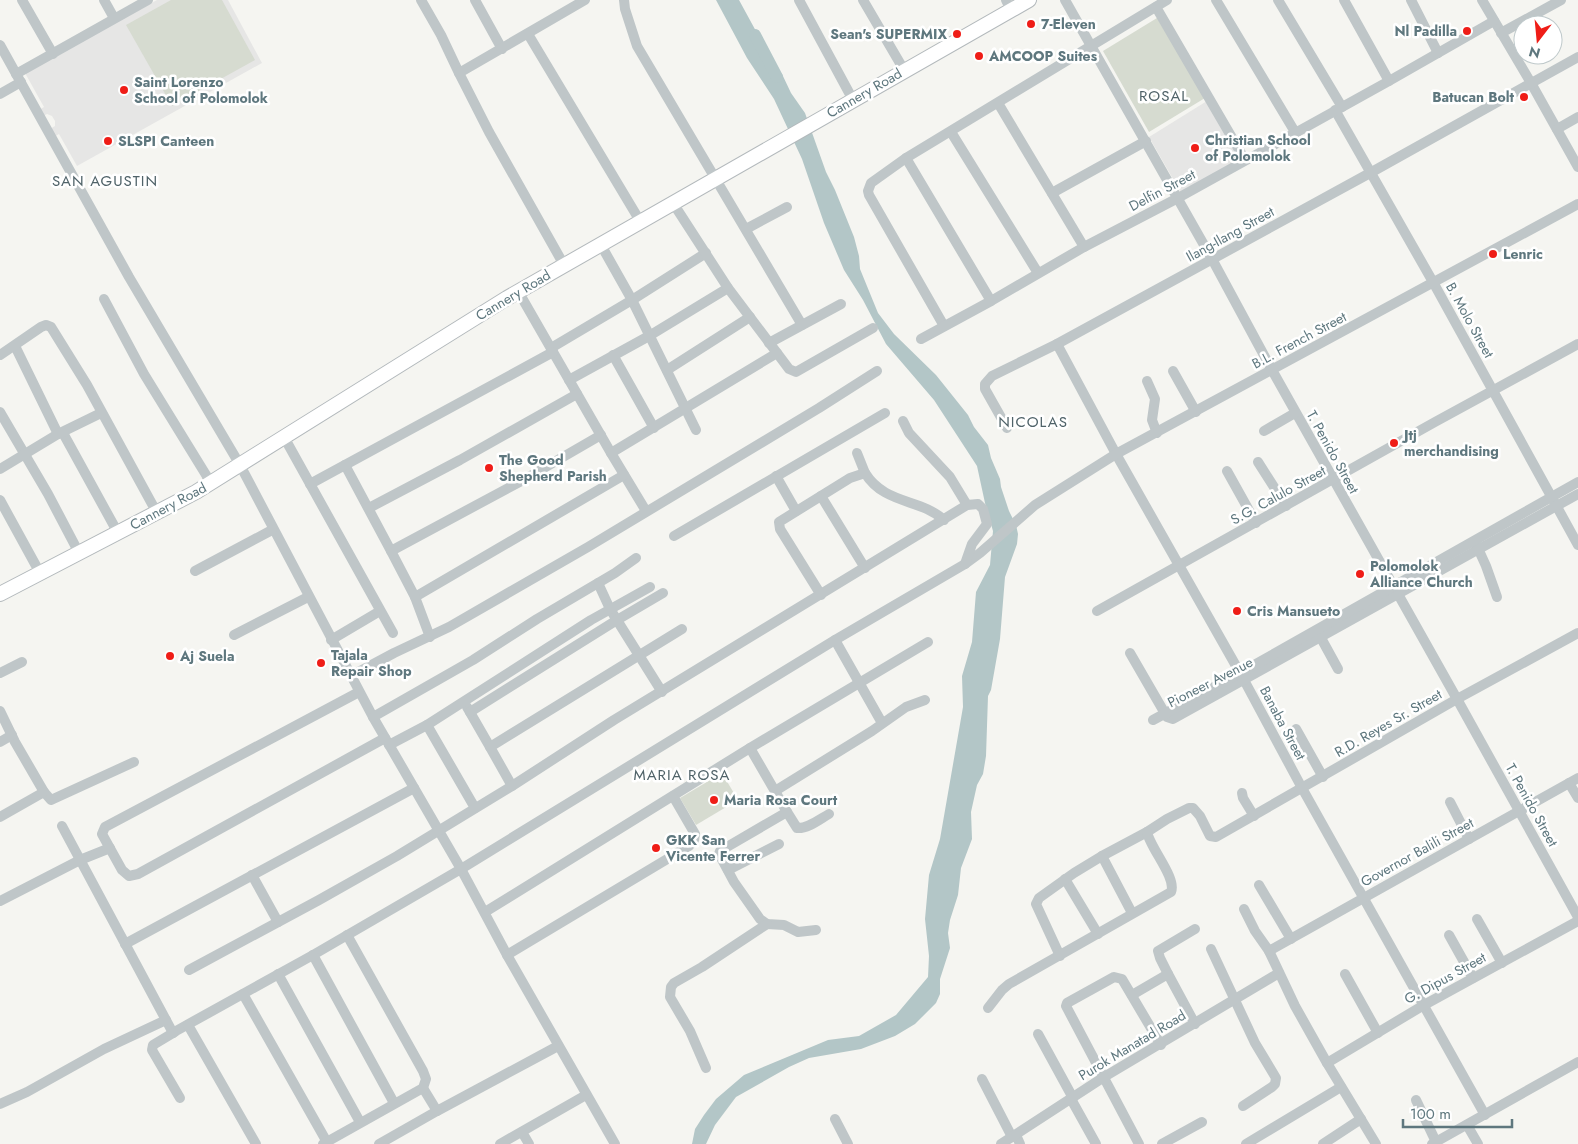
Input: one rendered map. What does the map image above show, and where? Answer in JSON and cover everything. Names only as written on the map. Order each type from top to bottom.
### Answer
[{"type":"main road","name":"Cannery Road","points":[[1,590],[80,553],[211,483],[518,291],[824,117],[1009,5],[1029,0]]},
{"type":"street","points":[[22,0],[53,54]]},
{"type":"street","points":[[104,0],[114,18]]},
{"type":"street","points":[[0,94],[53,54],[148,0]]},
{"type":"street","points":[[421,0],[494,141],[564,265]]},
{"type":"street","points":[[476,0],[502,49]]},
{"type":"street","points":[[624,0],[637,46],[802,325]]},
{"type":"street","points":[[799,0],[853,100]]},
{"type":"street","points":[[863,0],[904,70]]},
{"type":"street","name":"T. Penido Street","points":[[1066,0],[1212,259],[1333,480],[1458,699],[1578,917]]},
{"type":"street","points":[[944,326],[868,191],[871,183],[906,158],[1167,0]]},
{"type":"street","points":[[1216,0],[1295,132]]},
{"type":"street","name":"B. Molo Street","points":[[1278,0],[1338,108],[1370,173],[1433,282],[1578,545]]},
{"type":"street","points":[[1344,0],[1389,80]]},
{"type":"street","points":[[1411,0],[1438,53]]},
{"type":"street","points":[[1482,0],[1578,167]]},
{"type":"street","points":[[1501,33],[1561,0]]},
{"type":"street","points":[[459,73],[528,34],[578,2]]},
{"type":"street","points":[[1156,7],[1245,160]]},
{"type":"street","name":"Delfin Street","points":[[921,339],[992,301],[1084,247],[1178,198],[1494,20]]},
{"type":"street","points":[[528,34],[640,221]]},
{"type":"street","points":[[0,45],[129,277],[240,465],[272,530],[359,692],[461,868],[507,955],[612,1143]]},
{"type":"street","name":"Ilang-Ilang Street","points":[[1007,428],[985,389],[988,379],[1057,344],[1370,173],[1578,56]]},
{"type":"street","points":[[998,103],[1084,247]]},
{"type":"street","points":[[1557,129],[1578,117]]},
{"type":"street","points":[[951,132],[1038,273]]},
{"type":"street","points":[[1052,193],[1146,141]]},
{"type":"street","points":[[906,158],[992,301]]},
{"type":"street","points":[[673,203],[728,288],[790,369],[796,372],[873,328]]},
{"type":"street","name":"B.L. French Street","points":[[180,1098],[152,1050],[153,1045],[158,1041],[313,955],[461,868],[835,640],[965,564],[1035,505],[1116,454],[1578,204]]},
{"type":"street","points":[[746,229],[787,207]]},
{"type":"street","points":[[601,245],[632,300],[696,430]]},
{"type":"street","points":[[310,484],[552,350],[706,253]]},
{"type":"street","points":[[569,380],[649,336],[728,288]]},
{"type":"street","points":[[518,291],[646,511]]},
{"type":"street","points":[[104,299],[144,374],[211,483]]},
{"type":"street","points":[[769,343],[840,304]]},
{"type":"street","points":[[667,370],[750,317]]},
{"type":"street","points":[[0,355],[41,327],[46,325],[51,327],[87,385],[157,513]]},
{"type":"street","name":"Banaba Street","points":[[1057,344],[1116,454],[1242,676],[1302,788],[1485,1114]]},
{"type":"street","name":"S.G. Calulo Street","points":[[1097,611],[1578,344]]},
{"type":"street","points":[[14,346],[60,433],[118,533]]},
{"type":"street","points":[[611,453],[776,353]]},
{"type":"street","points":[[613,356],[654,428]]},
{"type":"street","points":[[351,676],[394,653],[430,637],[588,547],[878,371]]},
{"type":"street","points":[[1173,371],[1196,412]]},
{"type":"street","points":[[1147,381],[1154,398],[1152,420],[1157,433]]},
{"type":"street","points":[[368,508],[460,460],[577,394]]},
{"type":"street","points":[[0,412],[80,553]]},
{"type":"street","points":[[0,469],[60,433],[101,413]]},
{"type":"street","points":[[674,536],[885,413]]},
{"type":"street","points":[[1264,431],[1296,413]]},
{"type":"street","points":[[903,422],[909,432],[950,477],[967,505]]},
{"type":"street","points":[[391,551],[525,480],[601,435]]},
{"type":"street","points":[[284,438],[392,633]]},
{"type":"street","points":[[857,453],[868,478],[885,493],[938,514],[944,520]]},
{"type":"street","points":[[1258,462],[1286,506]]},
{"type":"street","points":[[345,465],[415,597],[430,637]]},
{"type":"street","points":[[1227,471],[1256,523]]},
{"type":"street","points":[[821,595],[780,529],[779,522],[850,478],[865,472]]},
{"type":"street","points":[[415,597],[624,475]]},
{"type":"street","points":[[776,476],[796,511]]},
{"type":"street","name":"Pioneer Avenue","points":[[1554,502],[1578,482]]},
{"type":"street","name":"Pioneer Avenue","points":[[1165,713],[1168,718],[1174,719],[1242,676],[1476,545],[1554,502],[1578,494]]},
{"type":"street","points":[[821,496],[865,568]]},
{"type":"street","points":[[0,500],[40,573]]},
{"type":"street","points":[[189,970],[397,856],[967,505],[973,504],[981,506],[986,514],[987,524],[972,544],[965,564]]},
{"type":"street","points":[[195,571],[272,530]]},
{"type":"street","points":[[1476,545],[1497,597]]},
{"type":"street","points":[[373,717],[473,660],[636,558]]},
{"type":"street","points":[[598,583],[610,609],[662,692]]},
{"type":"street","points":[[359,692],[105,827],[102,832],[126,874],[132,876],[138,874],[387,742],[427,725],[610,609],[650,587]]},
{"type":"street","name":"Pioneer Avenue","points":[[1242,676],[1321,638],[1396,590]]},
{"type":"street","points":[[470,712],[663,593]]},
{"type":"street","points":[[234,634],[308,597]]},
{"type":"street","points":[[331,640],[380,611]]},
{"type":"street","points":[[490,748],[682,629]]},
{"type":"street","name":"R.D. Reyes Sr. Street","points":[[1147,832],[1167,819],[1191,808],[1197,811],[1206,832],[1212,838],[1220,836],[1458,699],[1578,633]]},
{"type":"street","points":[[1321,638],[1338,669]]},
{"type":"street","points":[[835,640],[882,723]]},
{"type":"street","points":[[485,912],[750,748],[928,642]]},
{"type":"street","points":[[1130,653],[1165,713],[1153,720]]},
{"type":"street","points":[[0,673],[22,662]]},
{"type":"street","points":[[775,791],[906,707],[924,700]]},
{"type":"street","points":[[463,701],[512,786]]},
{"type":"street","points":[[0,711],[48,798],[53,799],[134,762]]},
{"type":"street","points":[[427,725],[475,808]]},
{"type":"street","points":[[1296,729],[1323,777]]},
{"type":"street","points":[[0,742],[12,735]]},
{"type":"street","points":[[750,748],[797,828],[802,828],[829,814]]},
{"type":"street","points":[[1574,780],[1578,798]]},
{"type":"street","name":"Governor Balili Street","points":[[1269,951],[1574,780]]},
{"type":"street","points":[[125,944],[414,788]]},
{"type":"street","points":[[0,817],[44,792]]},
{"type":"street","points":[[1242,793],[1254,816]]},
{"type":"street","points":[[507,955],[689,846],[694,840],[695,834],[673,796]]},
{"type":"street","points":[[1450,802],[1469,839]]},
{"type":"street","points":[[767,924],[760,919],[719,854],[720,851],[787,812]]},
{"type":"street","points":[[62,826],[173,1033]]},
{"type":"street","points":[[988,1008],[1009,984],[1060,956],[1132,913],[1170,893],[1173,890],[1170,880],[1149,841],[1147,832],[1102,856],[1065,879],[1036,902],[1037,908],[1060,956]]},
{"type":"street","points":[[728,870],[779,844]]},
{"type":"street","points":[[0,902],[80,860],[110,848]]},
{"type":"street","points":[[1102,856],[1132,913]]},
{"type":"street","points":[[252,875],[278,922]]},
{"type":"street","points":[[1065,879],[1098,934]]},
{"type":"street","points":[[1259,885],[1290,939]]},
{"type":"street","points":[[1244,909],[1255,931],[1269,951],[1327,1063],[1376,1144]]},
{"type":"street","points":[[1477,919],[1502,963]]},
{"type":"street","name":"G. Dipus Street","points":[[1327,1063],[1424,1005],[1578,921]]},
{"type":"street","points":[[706,1068],[690,1031],[670,997],[670,988],[674,983],[702,968],[767,924],[779,924],[798,932],[816,930]]},
{"type":"street","points":[[1194,1024],[1158,951],[1195,929]]},
{"type":"street","points":[[243,994],[326,1143],[423,1088],[426,1079],[423,1071],[347,935]]},
{"type":"street","points":[[1449,935],[1473,978]]},
{"type":"street","points":[[1211,948],[1255,1043],[1276,1080],[1272,1087],[1243,1106]]},
{"type":"street","points":[[313,955],[394,1103]]},
{"type":"street","name":"Purok Manatad Road","points":[[1001,1144],[1016,1139],[1104,1077],[1279,973]]},
{"type":"street","points":[[278,974],[360,1122]]},
{"type":"street","points":[[1132,995],[1168,974]]},
{"type":"street","points":[[1345,974],[1378,1032]]},
{"type":"street","points":[[1139,1144],[1066,1006],[1067,1003],[1114,977],[1122,979],[1160,1044]]},
{"type":"street","points":[[0,1104],[27,1092],[104,1049],[166,1020]]},
{"type":"street","points":[[188,1025],[256,1144]]},
{"type":"street","points":[[1038,1034],[1096,1144]]},
{"type":"street","points":[[379,1144],[558,1046]]},
{"type":"street","points":[[1416,1100],[1434,1143],[1578,1062]]},
{"type":"street","points":[[982,1079],[1016,1139]]},
{"type":"street","points":[[1246,1144],[1341,1087]]},
{"type":"street","points":[[423,1088],[437,1111]]},
{"type":"street","points":[[500,1144],[586,1095]]},
{"type":"street","points":[[835,1119],[848,1144]]},
{"type":"street","points":[[1323,1144],[1361,1119]]},
{"type":"street","points":[[1162,1144],[1202,1122]]},
{"type":"street","points":[[1467,1124],[1478,1144]]},
{"type":"street","points":[[522,1132],[529,1144]]},
{"type":"shaded area","name":"Saint Lorenzo School of Polomolok","points":[[157,0],[228,0],[262,63],[77,166],[59,134],[54,137],[50,129],[55,126],[55,121],[52,116],[47,114],[43,116],[39,110],[44,107],[25,73]]},
{"type":"shaded area","points":[[171,0],[222,0],[255,60],[172,106],[126,25]]},
{"type":"shaded area","points":[[716,0],[739,0],[771,64],[782,74],[791,93],[805,113],[826,172],[854,237],[860,269],[878,313],[894,334],[936,375],[968,415],[974,427],[988,445],[1018,534],[1017,544],[1005,577],[1000,639],[991,690],[988,696],[986,756],[983,774],[977,785],[971,812],[972,839],[961,868],[958,895],[948,933],[950,948],[940,979],[940,994],[936,1003],[915,1024],[895,1036],[861,1049],[809,1058],[736,1097],[715,1125],[706,1144],[692,1144],[695,1129],[716,1099],[744,1075],[828,1040],[859,1036],[896,1015],[928,977],[929,956],[925,919],[929,875],[940,839],[963,707],[962,676],[972,642],[976,592],[990,565],[993,531],[977,466],[934,400],[886,344],[863,300],[844,270],[824,223],[802,159],[774,99],[747,58]]},
{"type":"shaded area","points":[[1157,18],[1205,98],[1149,132],[1103,51]]},
{"type":"shaded area","name":"Christian School of Polomolok","points":[[1207,101],[1242,158],[1181,193],[1149,137]]},
{"type":"shaded area","points":[[722,773],[738,800],[696,825],[680,798]]},
{"type":"waterway","points":[[755,35],[777,77]]},
{"type":"place","name":"7-Eleven","points":[[1031,24]]},
{"type":"place","name":"Nl Padilla","points":[[1467,31]]},
{"type":"place","name":"Sean's SUPERMIX","points":[[957,34]]},
{"type":"place","name":"AMCOOP Suites","points":[[979,56]]},
{"type":"place","name":"Saint Lorenzo School of Polomolok","points":[[124,90]]},
{"type":"place","name":"Batucan Bolt","points":[[1524,97]]},
{"type":"place","name":"SLSPI Canteen","points":[[108,141]]},
{"type":"place","name":"Christian School of Polomolok","points":[[1195,148]]},
{"type":"place","name":"Lenric","points":[[1493,254]]},
{"type":"place","name":"Jtj merchandising","points":[[1394,443]]},
{"type":"place","name":"The Good Shepherd Parish","points":[[489,468]]},
{"type":"place","name":"Polomolok Alliance Church","points":[[1360,574]]},
{"type":"place","name":"Cris Mansueto","points":[[1237,611]]},
{"type":"place","name":"Aj Suela","points":[[170,656]]},
{"type":"place","name":"Tajala Repair Shop","points":[[321,663]]},
{"type":"place","name":"Maria Rosa Court","points":[[714,800]]},
{"type":"place","name":"GKK San Vicente Ferrer","points":[[656,848]]},
{"type":"district","name":"ROSAL","points":[[1164,96]]},
{"type":"district","name":"SAN AGUSTIN","points":[[105,181]]},
{"type":"district","name":"NICOLAS","points":[[1033,422]]},
{"type":"district","name":"MARIA ROSA","points":[[682,775]]}]
